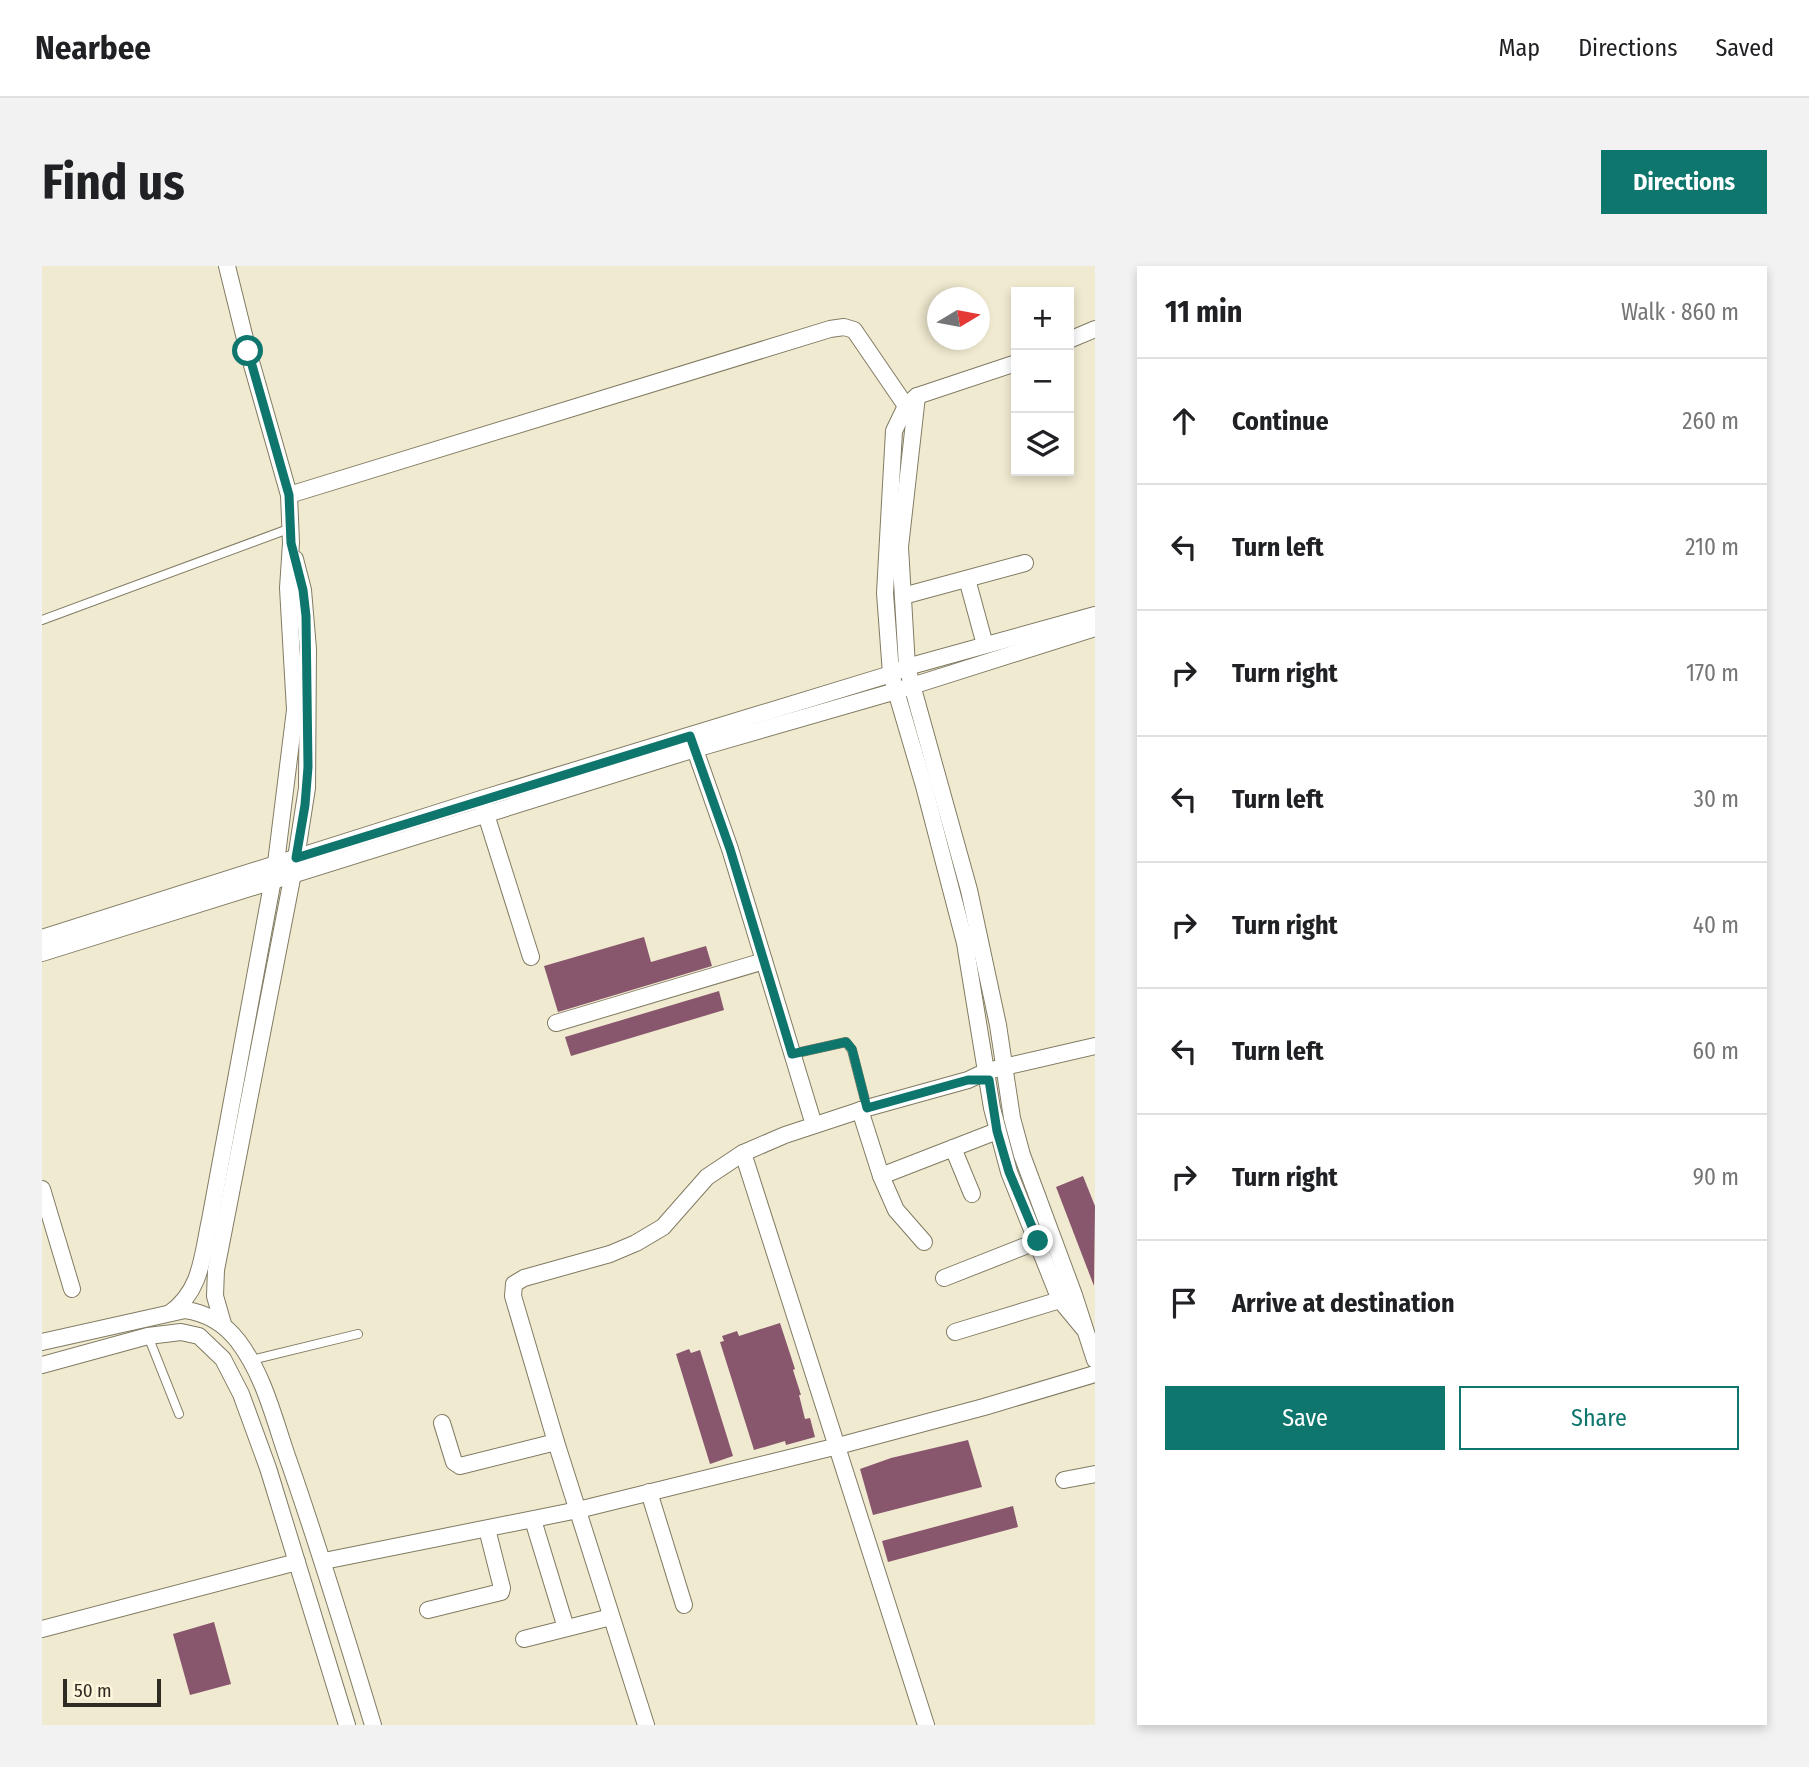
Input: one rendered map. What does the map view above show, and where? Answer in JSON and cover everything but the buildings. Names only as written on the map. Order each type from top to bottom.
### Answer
[{"type":"street","points":[[170,1313],[184,1303],[200,1270],[273,881],[295,710],[288,587],[291,536],[289,495],[227,266]]},
{"type":"street","points":[[289,495],[830,329],[844,327],[854,330],[912,401],[901,547],[907,667],[970,890],[1012,1118],[1022,1155],[1095,1360]]},
{"type":"street","points":[[1074,338],[1095,329]]},
{"type":"street","points":[[1011,365],[912,401],[894,431],[885,593],[891,674],[924,786],[965,943],[997,1131],[1009,1172],[1060,1300],[1089,1337]]},
{"type":"street","points":[[291,536],[303,590],[308,649],[307,788],[293,875],[216,1270],[215,1296],[223,1324],[259,1374],[324,1561],[373,1725]]},
{"type":"street","points":[[903,596],[1025,563]]},
{"type":"street","points":[[967,579],[985,645]]},
{"type":"street","points":[[42,938],[276,863],[483,807],[692,742],[907,667],[1095,615]]},
{"type":"street","points":[[692,742],[896,691],[1095,628]]},
{"type":"street","points":[[692,742],[730,849],[814,1125]]},
{"type":"street","points":[[42,953],[293,875],[483,807]]},
{"type":"street","points":[[483,807],[531,957]]},
{"type":"street","points":[[556,1023],[764,961]]},
{"type":"street","points":[[646,1725],[556,1442],[513,1296],[514,1284],[524,1278],[610,1254],[636,1243],[663,1227],[707,1177],[743,1153],[864,1109],[1095,1046]]},
{"type":"street","points":[[1005,1072],[1095,1057]]},
{"type":"street","points":[[864,1109],[881,1176],[896,1210],[924,1242]]},
{"type":"street","points":[[881,1176],[997,1131]]},
{"type":"street","points":[[953,1148],[972,1194]]},
{"type":"street","points":[[743,1153],[926,1725]]},
{"type":"street","points":[[42,1189],[72,1289]]},
{"type":"street","points":[[944,1278],[1038,1241]]},
{"type":"street","points":[[955,1332],[1060,1300]]},
{"type":"street","points":[[42,1342],[185,1310],[201,1312],[223,1324]]},
{"type":"street","points":[[42,1364],[148,1336],[181,1332],[198,1336],[223,1359],[241,1394],[268,1468],[347,1725]]},
{"type":"street","points":[[324,1561],[578,1510],[838,1446],[1095,1374]]},
{"type":"street","points":[[442,1423],[454,1462],[460,1466],[556,1442]]},
{"type":"street","points":[[1064,1480],[1095,1474]]},
{"type":"street","points":[[649,1492],[684,1605]]},
{"type":"street","points":[[533,1520],[566,1628]]},
{"type":"street","points":[[428,1610],[501,1592],[487,1529]]},
{"type":"street","points":[[42,1629],[297,1562]]},
{"type":"street","points":[[524,1639],[611,1617]]},
{"type":"lane","points":[[42,620],[291,536]]},
{"type":"lane","points":[[792,1054],[846,1042],[852,1049],[864,1109]]},
{"type":"lane","points":[[251,1360],[358,1334]]},
{"type":"lane","points":[[148,1336],[179,1414]]},
{"type":"route","points":[[248,351],[285,476],[289,495],[291,543],[303,590],[306,616],[308,767],[296,858],[690,736],[730,849],[792,1054],[846,1042],[852,1049],[867,1108],[968,1080],[989,1080],[992,1108],[1009,1172],[1038,1241]]}]
